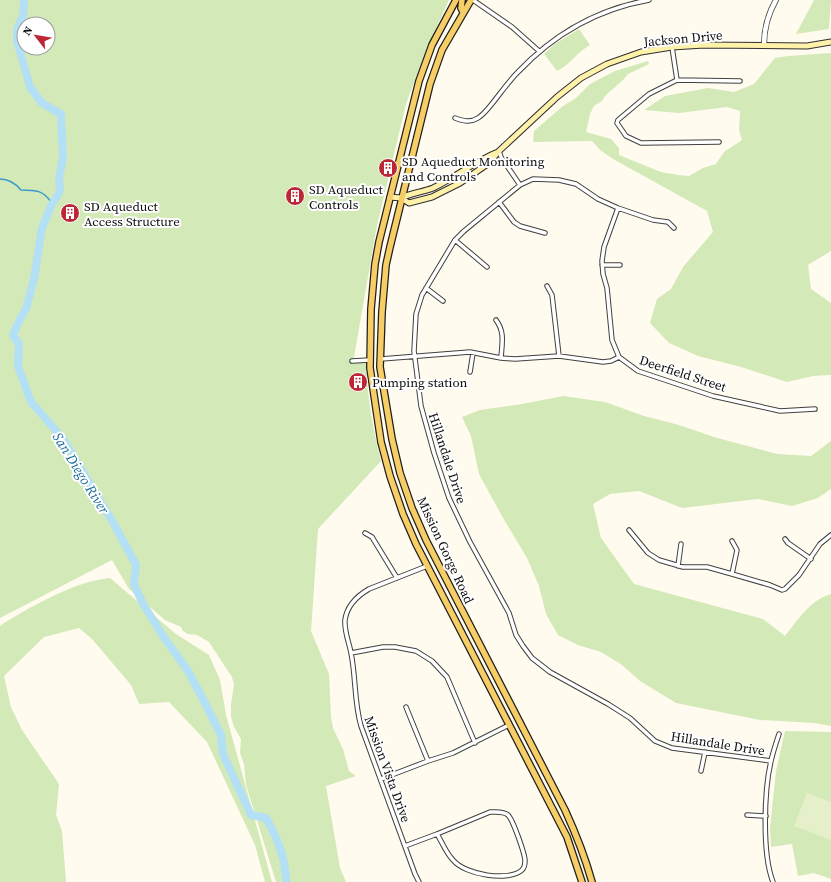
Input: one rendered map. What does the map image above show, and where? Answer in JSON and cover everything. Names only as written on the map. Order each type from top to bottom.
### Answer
[{"type":"main road","name":"Mission Gorge Road","points":[[456,0],[432,45],[419,81],[390,197],[375,264],[371,309],[370,368],[379,427],[390,476],[403,514],[427,566],[567,837],[582,882]]},
{"type":"main road","points":[[462,0],[461,8],[463,12]]},
{"type":"main road","name":"Mission Gorge Road","points":[[472,0],[463,12],[442,50],[430,84],[401,198],[386,265],[382,312],[381,359],[384,399],[400,473],[412,508],[441,570],[565,810],[579,841],[592,882]]},
{"type":"main road","name":"Jackson Drive","points":[[390,197],[401,198],[409,202],[432,197],[466,179],[489,163],[557,97],[581,78],[607,64],[633,55],[672,47],[704,45],[807,46],[831,42]]},
{"type":"main road","name":"Jackson Drive","points":[[401,198],[431,189],[456,176],[485,157],[499,152]]},
{"type":"street","points":[[472,0],[512,27],[539,51]]},
{"type":"street","points":[[455,118],[463,121],[470,121],[480,118],[517,72],[554,39],[585,21],[622,7],[650,0]]},
{"type":"street","points":[[764,45],[768,16],[776,0]]},
{"type":"street","points":[[672,47],[677,80]]},
{"type":"street","points":[[719,142],[640,143],[623,133],[617,124],[618,120],[648,94],[677,80],[740,81]]},
{"type":"street","points":[[499,152],[520,185]]},
{"type":"street","name":"Hillandale Drive","points":[[674,228],[668,222],[653,220],[618,208],[598,199],[576,184],[559,180],[533,179],[520,185],[455,240],[426,288],[416,314],[415,357],[421,406],[434,453],[449,498],[470,542],[509,613],[516,635],[532,658],[550,672],[630,718],[655,741],[672,748],[771,761]]},
{"type":"street","points":[[499,202],[514,222],[520,226],[545,233]]},
{"type":"street","points":[[381,359],[470,352],[501,358],[515,359],[559,356],[603,362],[611,361],[619,357],[612,340],[608,288],[603,274],[602,265],[604,247],[618,208]]},
{"type":"street","points":[[455,240],[487,267]]},
{"type":"street","points":[[602,265],[620,265]]},
{"type":"street","points":[[547,286],[552,295],[559,356]]},
{"type":"street","points":[[426,288],[443,301]]},
{"type":"street","points":[[496,320],[502,331],[501,358]]},
{"type":"street","points":[[470,372],[473,353]]},
{"type":"street","name":"Deerfield Street","points":[[619,357],[638,371],[713,396],[780,411],[815,409]]},
{"type":"street","points":[[352,361],[370,360]]},
{"type":"street","points":[[629,530],[648,553],[659,560],[678,566],[707,568],[780,589],[785,589],[799,575],[820,544],[830,537]]},
{"type":"street","points":[[365,533],[372,537],[397,578]]},
{"type":"street","points":[[785,539],[788,543],[810,559]]},
{"type":"street","points":[[732,541],[737,550],[732,574]]},
{"type":"street","points":[[678,566],[680,544]]},
{"type":"street","name":"Mission Vista Drive","points":[[419,882],[356,710],[352,653],[346,634],[345,620],[348,609],[360,594],[427,566]]},
{"type":"street","points":[[352,653],[395,646],[416,652],[432,661],[446,677],[475,743]]},
{"type":"street","points":[[406,707],[428,761]]},
{"type":"street","points":[[381,779],[453,753],[509,725]]},
{"type":"street","points":[[773,882],[767,857],[766,816],[771,761],[779,734]]},
{"type":"street","points":[[701,771],[705,752]]},
{"type":"street","points":[[405,846],[490,812],[506,814],[509,816],[523,850],[525,862],[523,869],[516,876],[507,879],[480,876],[475,874],[464,869],[453,860],[437,834]]},
{"type":"street","points":[[747,815],[766,816]]},
{"type":"green space","points":[[0,0],[449,0],[426,50],[406,104],[377,225],[353,363],[366,363],[371,413],[381,461],[318,529],[311,631],[329,674],[333,728],[343,749],[349,771],[356,776],[326,786],[340,868],[346,882],[276,882],[246,785],[244,764],[240,753],[241,739],[234,727],[231,717],[231,704],[234,685],[232,677],[209,642],[197,635],[188,634],[183,631],[181,627],[165,620],[129,589],[112,560],[0,618]]},
{"type":"green space","points":[[814,0],[831,0],[829,29],[796,34]]},
{"type":"green space","points":[[579,29],[590,45],[557,71],[544,54],[555,44]]},
{"type":"green space","points":[[831,53],[831,251],[808,265],[811,289],[831,303],[831,375],[813,376],[787,382],[741,367],[698,356],[669,343],[650,323],[657,299],[671,289],[683,267],[713,232],[707,211],[613,159],[600,150],[592,141],[533,142],[534,131],[563,106],[576,98],[590,84],[615,71],[648,61],[649,64],[628,74],[605,96],[602,101],[594,106],[590,114],[586,132],[611,139],[619,148],[619,155],[661,172],[689,176],[703,168],[716,164],[724,152],[742,140],[739,130],[740,111],[727,107],[679,113],[644,110],[665,96],[708,88],[734,92],[754,84],[775,58]]},
{"type":"green space","points":[[563,396],[605,402],[644,416],[777,454],[811,456],[831,441],[831,489],[818,498],[792,506],[758,499],[682,508],[639,491],[610,494],[593,504],[601,538],[634,584],[763,619],[785,636],[811,606],[817,601],[831,594],[831,726],[814,723],[760,720],[676,703],[640,681],[622,665],[601,652],[578,645],[558,635],[546,614],[539,586],[527,558],[479,474],[471,436],[462,417],[480,410]]},
{"type":"green space","points":[[110,578],[176,634],[209,655],[220,680],[226,715],[272,882],[265,882],[255,845],[207,742],[169,702],[139,704],[131,685],[92,639],[79,628],[44,637],[4,676],[11,707],[22,730],[59,784],[56,815],[62,831],[66,882],[0,882],[0,626],[31,607],[55,595],[91,581]]},
{"type":"green space","points":[[785,731],[831,732],[831,879],[814,873],[798,876],[792,844],[771,847],[770,828],[776,771]]},
{"type":"green space","points":[[807,793],[831,802],[831,840],[794,826]]},
{"type":"waterway","name":"San Diego River","points":[[24,0],[23,16],[17,29],[17,41],[30,87],[42,103],[61,114],[63,157],[59,179],[59,193],[51,206],[42,228],[34,279],[26,309],[13,335],[19,344],[18,366],[31,402],[64,440],[114,524],[136,565],[134,584],[143,604],[163,636],[188,671],[205,703],[221,735],[223,754],[251,815],[266,818],[270,825],[283,857],[286,882]]},
{"type":"waterway","points":[[0,179],[12,182],[21,190],[42,193],[52,203]]},
{"type":"place","name":"SD Aqueduct Monitoring and Controls","points":[[388,168]]},
{"type":"place","name":"SD Aqueduct Controls","points":[[295,196]]},
{"type":"place","name":"SD Aqueduct Access Structure","points":[[70,213]]},
{"type":"place","name":"Pumping station","points":[[358,382]]}]
